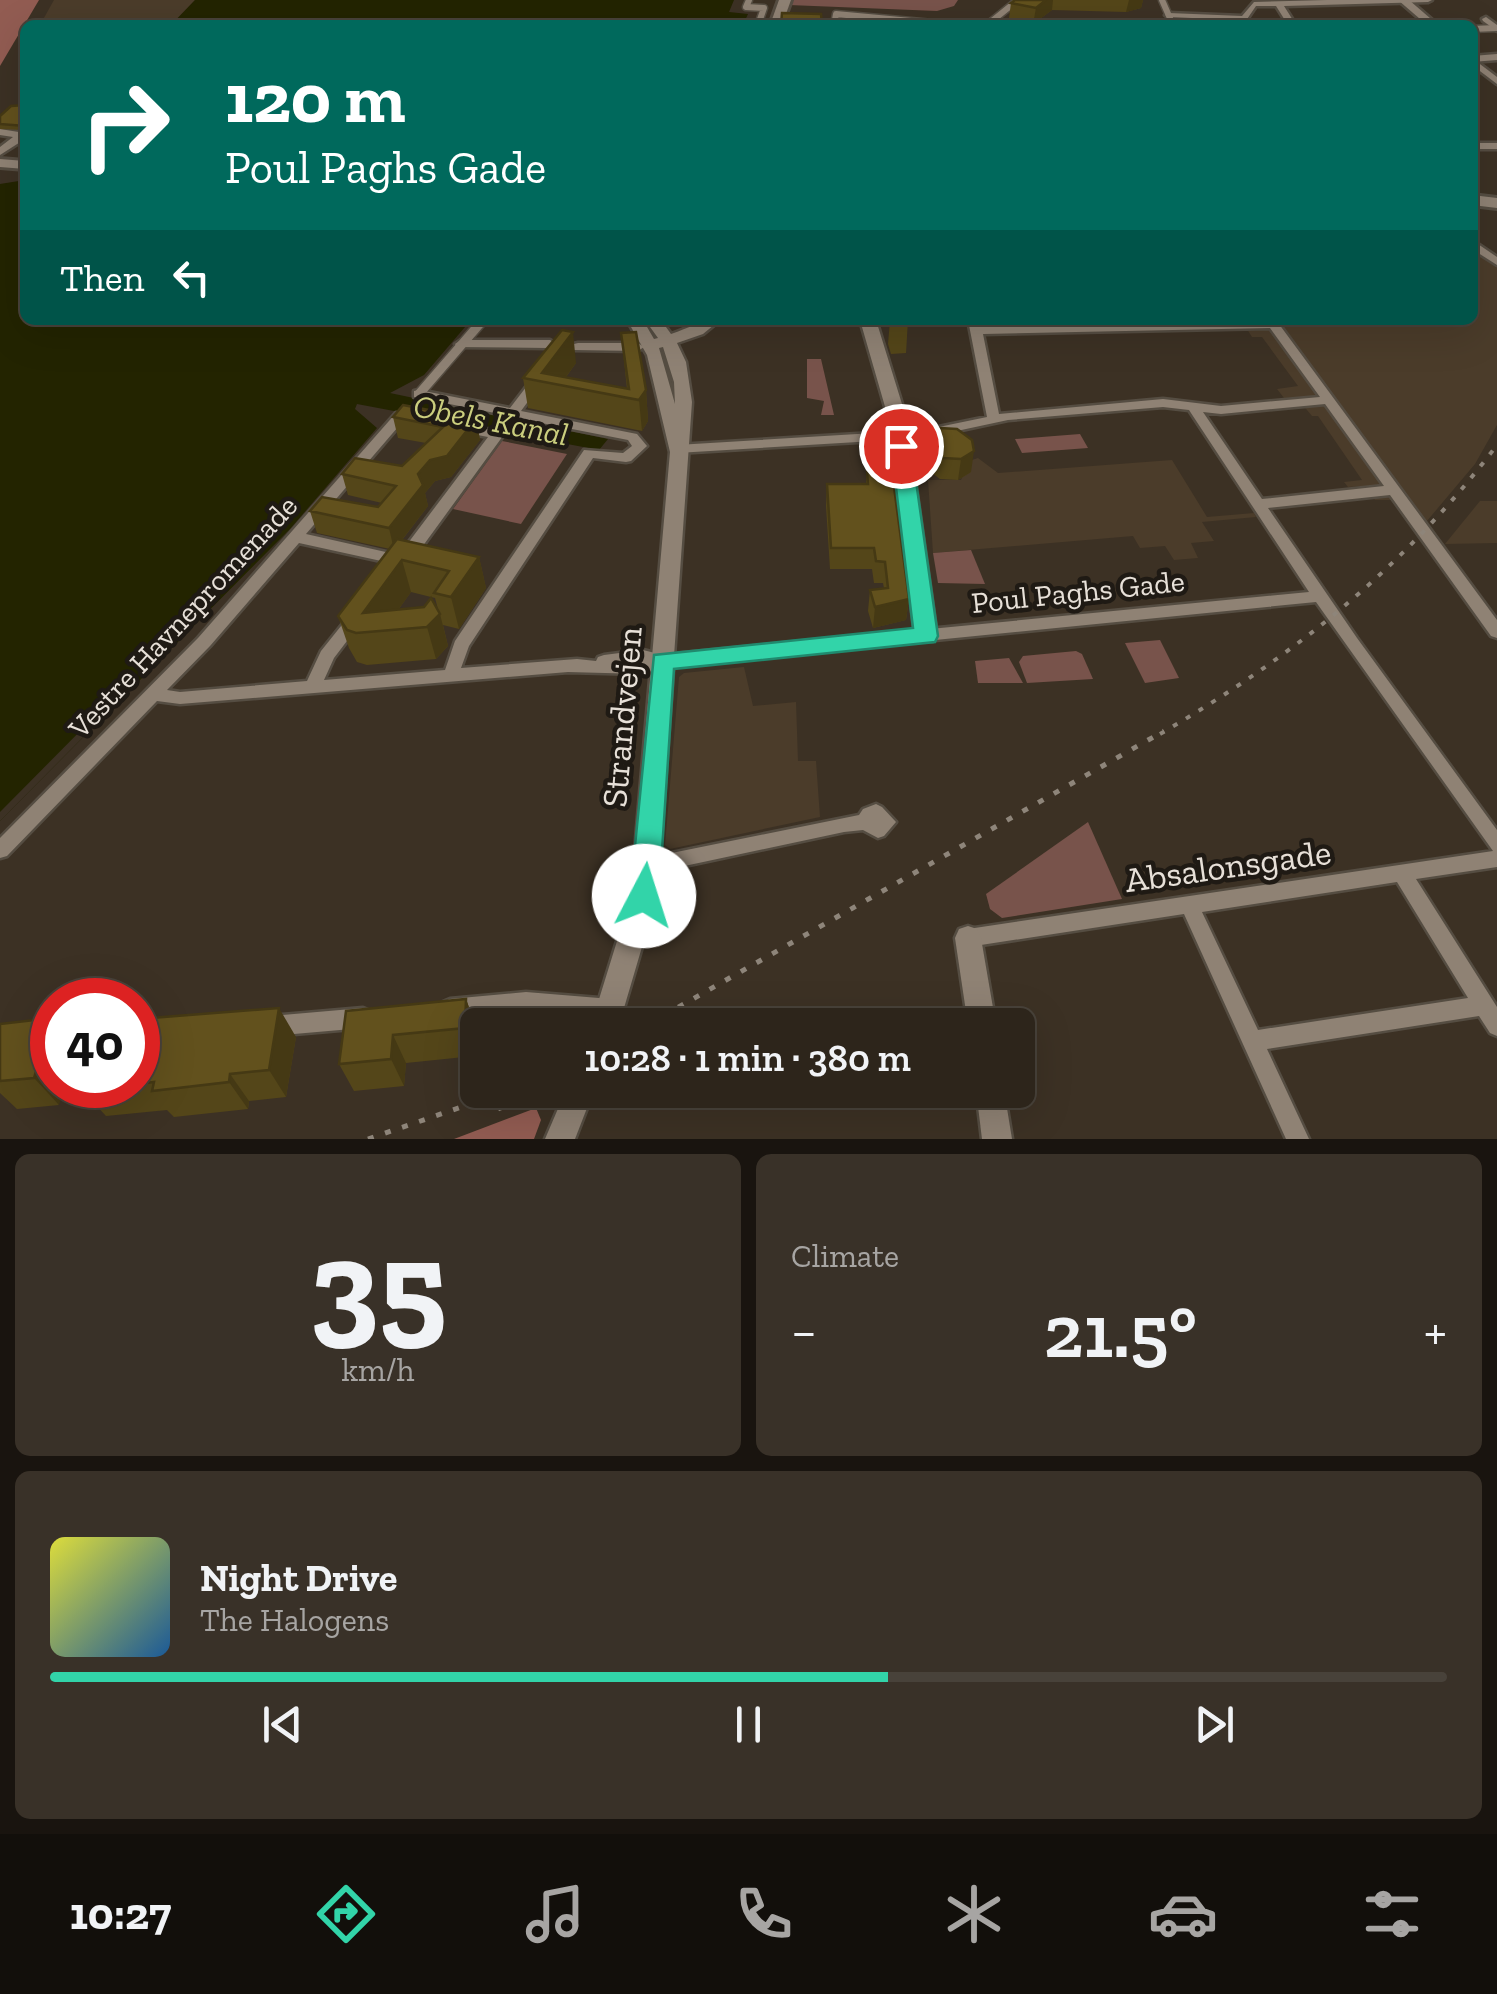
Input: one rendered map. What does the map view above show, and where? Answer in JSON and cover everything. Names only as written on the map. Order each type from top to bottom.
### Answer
[{"type":"street","points":[[749,0],[746,7],[764,8],[760,20]]},
{"type":"street","points":[[993,20],[1018,0]]},
{"type":"street","points":[[1162,0],[1171,19]]},
{"type":"street","points":[[1253,2],[1428,0]]},
{"type":"street","points":[[1404,1],[1427,20]]},
{"type":"street","points":[[1279,4],[1289,20]]},
{"type":"street","points":[[835,20],[836,14],[900,20]]},
{"type":"street","points":[[1154,17],[1171,19]]},
{"type":"street","points":[[1497,18],[1486,19],[1497,29]]},
{"type":"street","points":[[1478,64],[1497,81]]},
{"type":"street","points":[[451,675],[494,581],[589,453],[618,458],[638,450],[632,437],[419,394],[478,325]]},
{"type":"street","points":[[657,335],[685,325]]},
{"type":"street","points":[[550,344],[550,350],[570,350],[694,325]]},
{"type":"street","points":[[869,325],[900,436],[926,636]]},
{"type":"street","points":[[975,325],[989,412],[994,418]]},
{"type":"street","points":[[1273,325],[1497,632]]},
{"type":"street","name":"Strandvejen","points":[[611,1008],[638,923],[648,866],[670,587],[678,449],[657,335]]},
{"type":"street","points":[[461,344],[550,344],[566,338],[570,350]]},
{"type":"street","points":[[391,575],[411,562],[546,369]]},
{"type":"street","points":[[678,449],[900,436],[965,428],[994,418],[1163,403],[1221,410],[1330,400]]},
{"type":"street","points":[[1193,407],[1320,596],[1497,845]]},
{"type":"street","name":"Vestre Havnepromenade","points":[[0,850],[153,694],[400,416],[420,419]]},
{"type":"street","points":[[439,423],[498,433]]},
{"type":"street","points":[[1257,504],[1393,490]]},
{"type":"street","points":[[296,537],[411,562]]},
{"type":"street","name":"Poul Paghs Gade","points":[[153,694],[180,698],[569,666],[642,668],[663,661],[1320,596]]},
{"type":"street","points":[[312,686],[328,655],[368,604]]},
{"type":"street","points":[[648,866],[865,822]]},
{"type":"street","name":"Absalonsgade","points":[[968,938],[1497,859]]},
{"type":"street","points":[[1402,873],[1497,1026]]},
{"type":"street","points":[[1189,905],[1298,1139]]},
{"type":"street","points":[[968,938],[979,1008]]},
{"type":"street","points":[[467,1008],[526,1002],[559,1008]]},
{"type":"street","points":[[1252,1041],[1484,1005]]},
{"type":"street","points":[[428,1012],[460,1009]]},
{"type":"street","points":[[240,1029],[389,1015]]},
{"type":"street","points":[[560,1139],[573,1108]]},
{"type":"street","points":[[993,1108],[997,1139]]},
{"type":"shaded area","points":[[0,0],[39,0],[27,20],[20,20],[20,32],[0,66]]},
{"type":"shaded area","points":[[54,0],[195,0],[176,20],[43,20]]},
{"type":"shaded area","points":[[792,0],[958,0],[954,6],[937,11],[789,5]]},
{"type":"shaded area","points":[[1478,244],[1497,258],[1497,425],[1475,464],[1416,534],[1391,500],[1375,500],[1364,486],[1348,487],[1344,482],[1362,480],[1318,416],[1312,416],[1296,397],[1284,398],[1277,389],[1298,386],[1262,337],[1252,337],[1244,325],[1478,325]]},
{"type":"shaded area","points":[[807,359],[821,359],[834,415],[821,415],[824,401],[807,398]]},
{"type":"shaded area","points":[[1080,434],[1088,448],[1022,453],[1015,439]]},
{"type":"shaded area","points":[[502,441],[567,454],[521,524],[453,509]]},
{"type":"shaded area","points":[[978,458],[998,473],[1172,460],[1207,517],[1254,513],[1256,517],[1202,522],[1214,541],[1191,543],[1198,558],[1174,560],[1165,546],[1140,548],[1133,536],[933,553],[928,480],[961,480],[969,461]]},
{"type":"shaded area","points":[[1480,501],[1497,501],[1497,543],[1445,544]]},
{"type":"shaded area","points":[[971,550],[985,584],[938,583],[933,553]]},
{"type":"shaded area","points":[[1160,640],[1179,678],[1145,683],[1125,643]]},
{"type":"shaded area","points":[[1076,651],[1082,654],[1093,679],[1027,683],[1019,662],[1023,656]]},
{"type":"shaded area","points":[[1009,658],[1023,683],[978,683],[975,661]]},
{"type":"shaded area","points":[[744,667],[753,706],[796,702],[798,761],[816,761],[820,817],[670,849],[665,845],[679,677],[684,673]]},
{"type":"shaded area","points":[[1088,822],[1122,899],[1002,918],[990,909],[986,894]]},
{"type":"shaded area","points":[[536,1108],[541,1120],[534,1139],[454,1139]]},
{"type":"water","points":[[195,0],[734,0],[729,12],[748,14],[745,20],[176,20]]},
{"type":"water","name":"Obels Kanal","points":[[20,181],[20,325],[467,325],[424,375],[390,393],[608,439],[599,450],[357,404],[355,409],[377,428],[290,529],[0,821],[0,184]]},
{"type":"pier","points":[[106,705],[113,707],[0,821],[0,812]]},
{"type":"building","points":[[1046,0],[1036,8],[1011,3]]},
{"type":"building","points":[[782,13],[821,14],[822,20],[781,20]]},
{"type":"building","points":[[20,105],[20,126],[0,124],[0,116],[11,106]]},
{"type":"building","points":[[562,330],[573,332],[542,373],[629,389],[621,333],[636,332],[646,390],[639,400],[523,378]]},
{"type":"building","points":[[403,405],[476,419],[447,456],[430,460],[418,474],[423,485],[389,528],[310,511],[322,497],[378,507],[396,486],[342,474],[355,458],[402,466],[443,427],[393,417]]},
{"type":"building","points":[[940,428],[957,429],[972,440],[974,451],[961,459],[943,458],[931,449],[930,438],[940,433]]},
{"type":"building","points":[[867,472],[892,472],[909,599],[875,607],[870,590],[888,588],[885,562],[876,561],[874,548],[831,548],[827,484],[868,484]]},
{"type":"building","points":[[397,539],[479,557],[451,597],[434,593],[449,571],[402,560],[363,613],[424,607],[431,598],[440,614],[427,627],[356,633],[347,630],[338,616]]},
{"type":"building","points":[[466,999],[466,1008],[460,1008],[460,1028],[393,1035],[391,1059],[339,1064],[346,1011]]},
{"type":"building","points":[[279,1008],[269,1070],[230,1074],[229,1082],[160,1090],[160,1017]]},
{"type":"building","points":[[30,1021],[30,1078],[0,1081],[0,1024]]},
{"type":"railway","points":[[1160,734],[1256,673],[1344,607],[1424,532],[1497,445]]},
{"type":"railway","points":[[677,1008],[1164,731]]},
{"type":"railway","points":[[368,1139],[460,1107]]},
{"type":"route","points":[[644,896],[663,661],[926,636],[901,446]]}]
